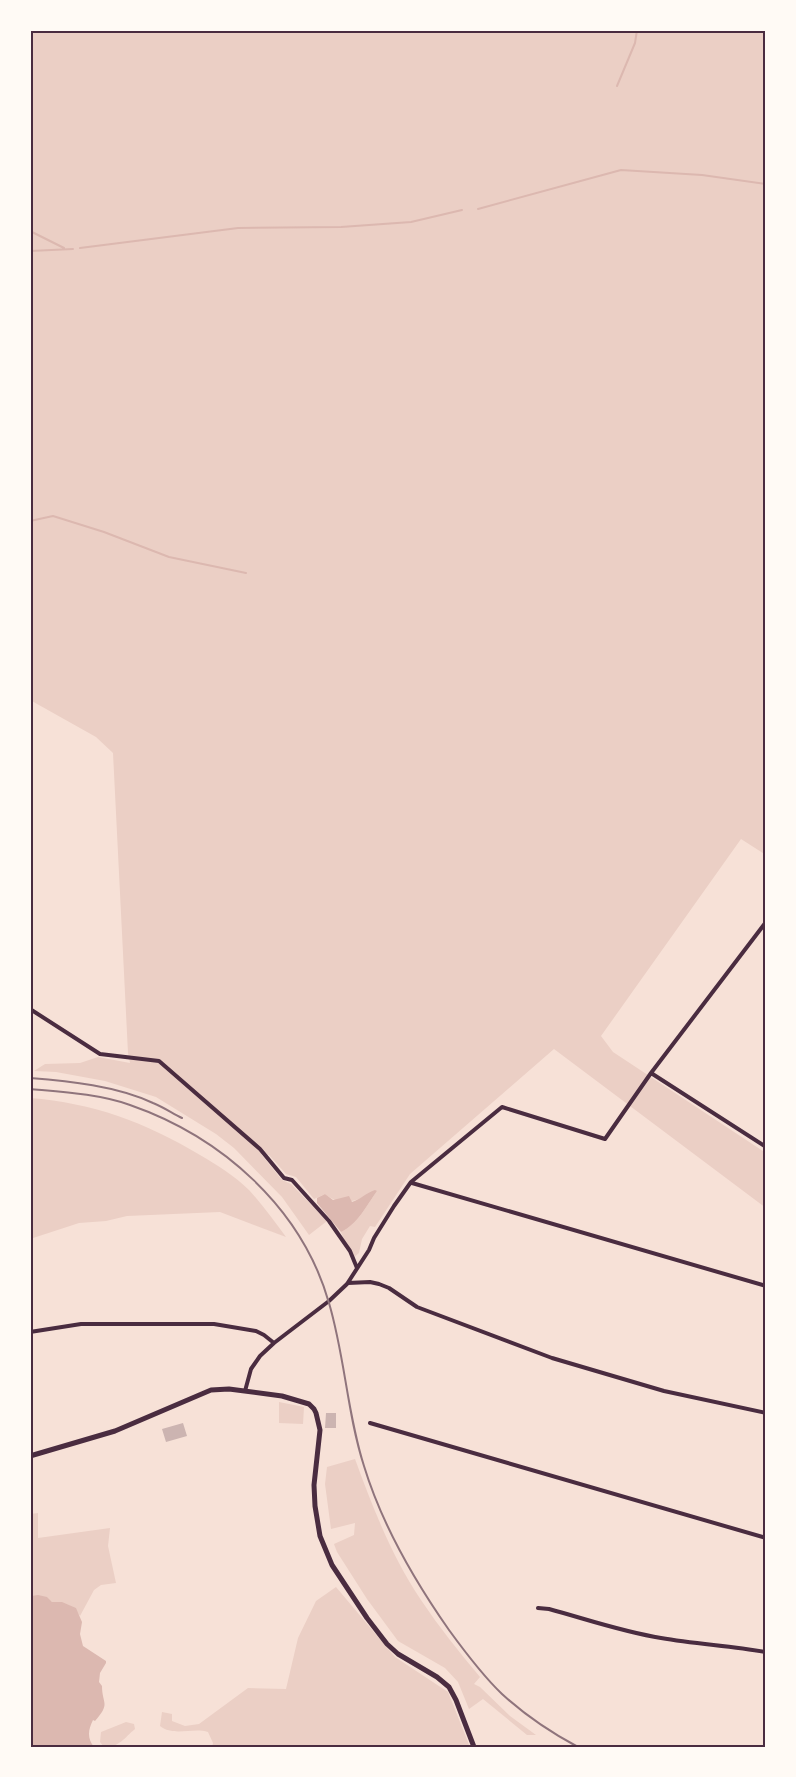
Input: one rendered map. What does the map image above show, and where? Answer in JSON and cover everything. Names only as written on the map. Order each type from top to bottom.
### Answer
[{"type":"street","points":[[245,1391],[255,1362],[274,1343],[329,1301],[347,1284],[411,1182],[502,1107],[605,1139],[651,1073],[766,922]]},
{"type":"street","points":[[30,1009],[100,1054],[159,1061],[260,1149],[284,1178],[292,1180],[329,1221],[350,1251],[358,1269]]},
{"type":"street","points":[[651,1073],[766,1147]]},
{"type":"street","points":[[411,1182],[766,1286]]},
{"type":"street","points":[[347,1284],[370,1282],[379,1284],[417,1307],[552,1358],[664,1391],[766,1413]]},
{"type":"street","points":[[30,1332],[81,1324],[214,1324],[256,1330],[274,1343]]},
{"type":"street","points":[[30,1456],[115,1431],[211,1390],[245,1391],[298,1399],[309,1404],[314,1409],[320,1430],[314,1485],[315,1506],[320,1536],[332,1565],[387,1644],[398,1654],[437,1677],[449,1687],[474,1747]]},
{"type":"street","points":[[370,1423],[766,1538]]},
{"type":"street","points":[[538,1608],[662,1638],[766,1652]]},
{"type":"shaded area","points":[[30,30],[766,30],[766,855],[741,839],[601,1036],[613,1052],[766,1153],[766,1208],[554,1049],[410,1174],[375,1227],[370,1226],[362,1239],[359,1253],[352,1259],[341,1232],[357,1220],[377,1191],[344,1202],[325,1194],[314,1199],[296,1177],[286,1174],[269,1155],[261,1154],[282,1180],[291,1184],[327,1221],[309,1235],[282,1197],[234,1148],[216,1134],[156,1097],[105,1081],[56,1072],[34,1071],[45,1064],[80,1063],[98,1057],[130,1063],[113,753],[96,737],[30,700]]},
{"type":"shaded area","points":[[30,1098],[75,1104],[118,1116],[179,1143],[232,1175],[244,1185],[286,1237],[220,1212],[127,1216],[106,1221],[79,1223],[30,1239]]},
{"type":"shaded area","points":[[377,1191],[357,1220],[341,1232],[317,1203],[317,1198],[325,1194],[333,1200],[349,1196],[352,1202]]},
{"type":"shaded area","points":[[279,1402],[304,1407],[303,1424],[279,1423]]},
{"type":"shaded area","points":[[355,1459],[376,1514],[401,1567],[435,1620],[480,1677],[474,1684],[510,1716],[536,1735],[527,1735],[483,1699],[469,1709],[458,1682],[445,1668],[398,1641],[367,1599],[334,1544],[354,1535],[355,1523],[331,1529],[325,1484],[327,1467]]},
{"type":"shaded area","points":[[38,1513],[38,1538],[110,1528],[108,1546],[116,1583],[101,1585],[94,1590],[80,1616],[69,1606],[38,1596],[30,1596],[30,1514]]},
{"type":"shaded area","points":[[336,1587],[395,1657],[448,1692],[470,1747],[212,1747],[213,1743],[208,1732],[171,1731],[160,1726],[162,1712],[172,1714],[172,1721],[185,1726],[199,1724],[248,1688],[286,1689],[298,1638],[316,1601]]},
{"type":"shaded area","points":[[30,1596],[47,1597],[52,1602],[62,1602],[76,1608],[82,1622],[80,1634],[83,1646],[106,1661],[100,1673],[99,1682],[102,1686],[104,1707],[95,1721],[93,1720],[89,1731],[94,1747],[30,1747]]},
{"type":"shaded area","points":[[126,1722],[134,1724],[135,1729],[118,1744],[104,1747],[100,1742],[101,1732]]},
{"type":"building","points":[[326,1413],[336,1413],[336,1428],[325,1428]]},
{"type":"building","points":[[183,1423],[187,1436],[166,1442],[162,1429]]},
{"type":"waterway","points":[[617,86],[635,43],[637,30]]},
{"type":"waterway","points":[[478,209],[621,170],[702,175],[766,184]]},
{"type":"waterway","points":[[80,248],[238,228],[341,227],[411,222],[462,210]]},
{"type":"waterway","points":[[30,231],[64,248]]},
{"type":"waterway","points":[[30,251],[73,249]]},
{"type":"waterway","points":[[30,521],[53,516],[104,532],[169,557],[246,573]]},
{"type":"railway","points":[[30,1078],[109,1088],[139,1097],[182,1118]]},
{"type":"railway","points":[[30,1089],[106,1098],[164,1119],[196,1136],[226,1157],[254,1180],[278,1207],[299,1236],[316,1269],[329,1303],[358,1446],[371,1488],[400,1551],[423,1592],[449,1630],[488,1679],[529,1716],[578,1747]]}]
